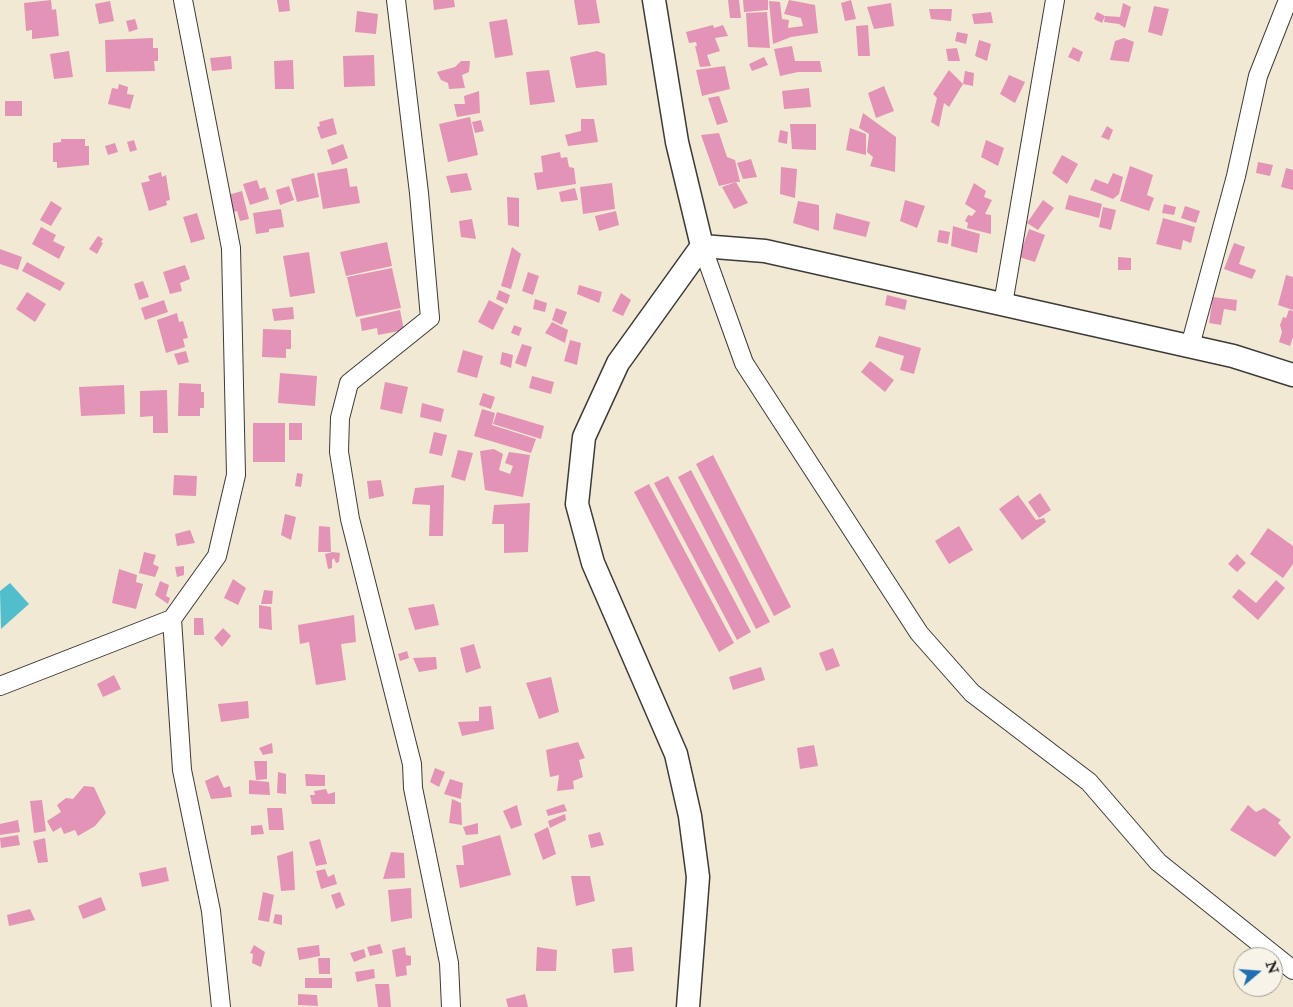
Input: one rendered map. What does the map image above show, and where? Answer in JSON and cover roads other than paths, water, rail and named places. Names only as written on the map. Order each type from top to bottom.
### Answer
[{"type":"street","points":[[0,686],[172,619],[217,556],[236,475],[230,248],[183,0]]},
{"type":"street","points":[[396,0],[419,193],[430,318],[349,383],[340,418],[339,452],[350,519],[412,764],[413,788],[449,964],[451,1007]]},
{"type":"street","points":[[654,0],[677,142],[702,246],[744,363],[919,632],[972,693],[1089,782],[1158,862],[1293,970]]},
{"type":"street","points":[[1003,304],[1055,0]]},
{"type":"street","points":[[1190,346],[1236,176],[1258,76],[1288,0]]},
{"type":"street","points":[[702,246],[765,251],[1233,356],[1293,374]]},
{"type":"street","points":[[688,1007],[698,877],[690,816],[676,754],[593,563],[576,504],[584,437],[618,363],[702,246]]},
{"type":"street","points":[[172,619],[182,770],[211,911],[220,1007]]},
{"type":"water","points":[[10,583],[29,604],[1,629],[0,591]]}]
